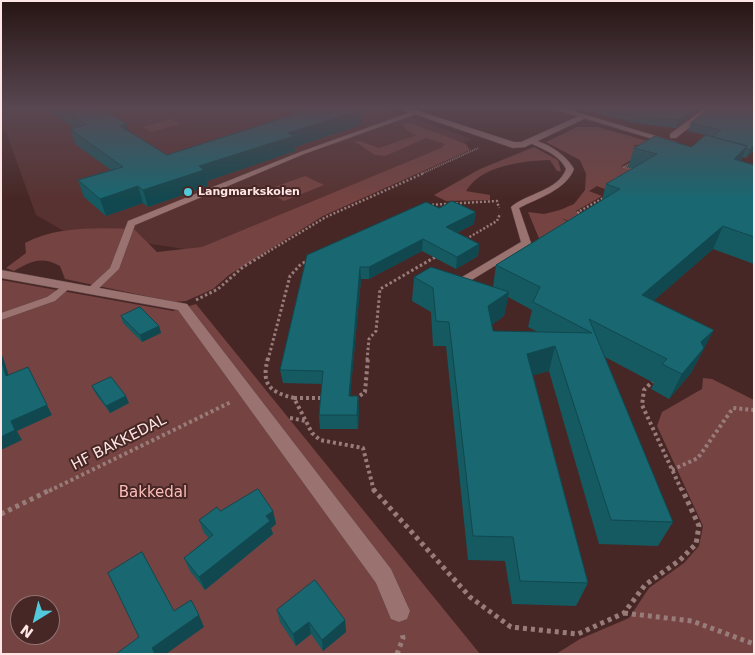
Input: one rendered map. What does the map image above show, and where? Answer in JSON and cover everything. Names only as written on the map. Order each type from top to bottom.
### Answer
[{"type":"street","points":[[488,139],[513,145],[535,139]]},
{"type":"street","points":[[660,139],[683,145]]},
{"type":"street","points":[[1,274],[182,307],[384,576],[399,611]]},
{"type":"lane","points":[[90,291],[114,269],[131,223],[302,153],[342,139]]},
{"type":"lane","points":[[461,282],[526,243],[515,207],[562,182],[571,169],[568,161],[561,154],[530,141]]},
{"type":"lane","points":[[1,317],[51,299],[67,286]]},
{"type":"path","points":[[182,307],[218,289],[243,267],[326,217],[495,141]]},
{"type":"path","points":[[639,158],[624,167],[642,173]]},
{"type":"path","points":[[582,219],[578,212],[609,194]]},
{"type":"path","points":[[422,208],[431,204],[496,201],[500,216],[497,221],[464,240]]},
{"type":"path","points":[[346,399],[355,399],[365,392],[369,339],[376,331],[380,289],[439,255]]},
{"type":"path","points":[[318,256],[301,264],[290,276],[264,373],[267,386],[278,395],[294,398],[329,398]]},
{"type":"path","points":[[294,398],[312,433],[320,440],[363,448],[372,490],[470,597],[511,627],[578,634],[624,613],[645,585],[680,560],[696,544],[699,526],[642,405],[644,390],[655,378],[662,378]]},
{"type":"path","name":"HF BAKKEDAL","points":[[1,514],[247,394]]},
{"type":"path","points":[[672,470],[698,458],[732,408],[754,410]]},
{"type":"path","points":[[624,613],[692,621],[754,644]]},
{"type":"shaded area","name":"Langmarkskolen","points":[[8,139],[472,139],[205,252],[64,231],[36,215]]},
{"type":"green space","points":[[407,139],[425,139],[385,156],[375,155],[354,141],[360,141],[379,148]]},
{"type":"green space","points":[[428,139],[452,139],[466,144],[470,150],[323,216],[229,275],[213,289],[186,301],[174,302],[65,279],[60,266],[48,261],[31,262],[14,271],[6,268],[26,253],[25,243],[37,237],[78,229],[134,229],[157,252],[202,247],[441,148],[445,144]]},
{"type":"green space","points":[[553,139],[639,139],[658,144],[633,145],[644,152],[621,166],[644,175],[610,191],[597,186],[589,191],[602,196],[576,211],[580,219],[574,223],[561,218],[572,224],[541,243],[528,212],[544,214],[574,204],[585,190],[586,174],[580,160],[546,142]]},
{"type":"green space","points":[[534,147],[558,160],[561,171],[557,171],[550,160],[515,163],[482,175],[466,191],[490,195],[490,200],[446,201],[434,195],[480,169]]},
{"type":"green space","points":[[305,176],[324,185],[284,201],[266,190]]},
{"type":"green space","name":"Bakkedal","points":[[1,280],[173,311],[196,304],[480,654],[1,654]]},
{"type":"green space","points":[[703,378],[712,379],[754,400],[754,654],[556,654],[580,639],[629,618],[649,588],[684,563],[699,546],[703,526],[657,426],[662,412],[702,389]]},
{"type":"building","points":[[83,139],[140,139],[167,155],[219,139],[286,139],[199,166],[204,170],[143,190],[138,186],[100,199],[78,180],[123,167]]},
{"type":"building","points":[[651,139],[663,139],[691,147],[702,139],[719,139],[747,146],[734,159],[754,165],[754,237],[723,226],[642,295],[714,330],[701,342],[704,348],[682,374],[662,364],[667,359],[589,319],[673,522],[611,520],[555,346],[527,354],[588,583],[520,581],[513,537],[473,536],[449,322],[436,321],[433,288],[414,277],[431,267],[509,292],[488,306],[493,331],[592,333],[533,302],[540,287],[496,265],[620,189],[606,184],[657,154],[634,148]]},
{"type":"building","points":[[719,139],[754,139],[754,145],[750,150],[746,148],[747,146]]},
{"type":"building","points":[[452,201],[476,212],[446,227],[479,244],[457,257],[423,239],[369,267],[360,267],[349,396],[358,396],[357,415],[319,415],[323,371],[280,370],[307,255],[426,202],[439,208]]},
{"type":"building","points":[[140,307],[159,326],[140,335],[121,316]]},
{"type":"building","points":[[1,359],[6,376],[28,367],[47,405],[11,421],[15,430],[1,437]]},
{"type":"building","points":[[111,377],[126,396],[106,406],[92,386]]},
{"type":"building","points":[[258,489],[273,511],[266,516],[270,521],[199,577],[184,558],[213,535],[199,520],[217,507],[220,511]]},
{"type":"building","points":[[142,552],[174,611],[191,600],[199,615],[152,648],[155,654],[116,654],[139,637],[108,573]]},
{"type":"building","points":[[315,580],[345,620],[322,640],[309,622],[293,634],[277,610]]},
{"type":"place","name":"Langmarkskolen","points":[[188,192]]}]
